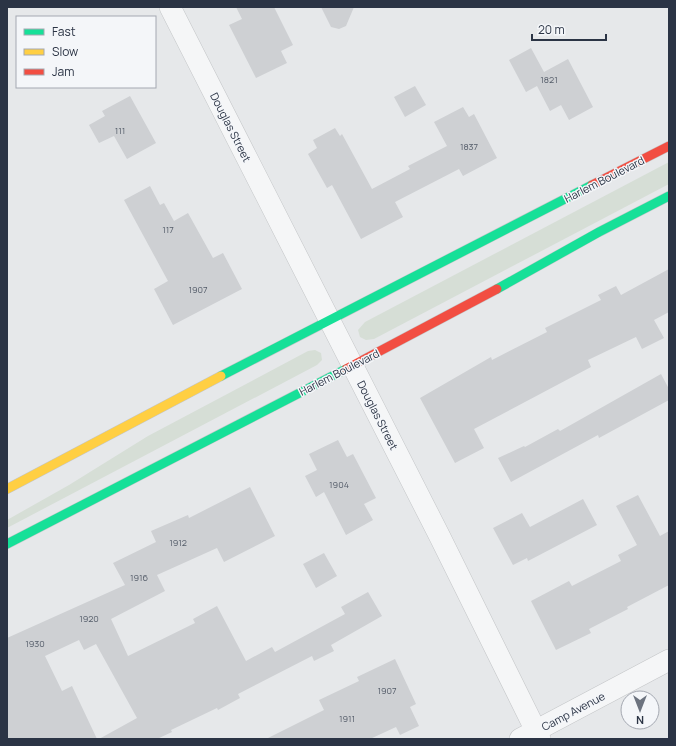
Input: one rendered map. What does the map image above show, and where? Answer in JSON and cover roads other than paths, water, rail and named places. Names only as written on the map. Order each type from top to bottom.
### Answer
[{"type":"street","name":"Douglas Street","points":[[170,7],[352,365],[532,736]]},
{"type":"street","name":"Harlem Boulevard","points":[[7,489],[329,320],[669,146]]},
{"type":"street","name":"Harlem Boulevard","points":[[7,544],[185,450],[435,323],[599,232],[669,196]]},
{"type":"street","name":"Camp Avenue","points":[[532,736],[669,660]]}]
